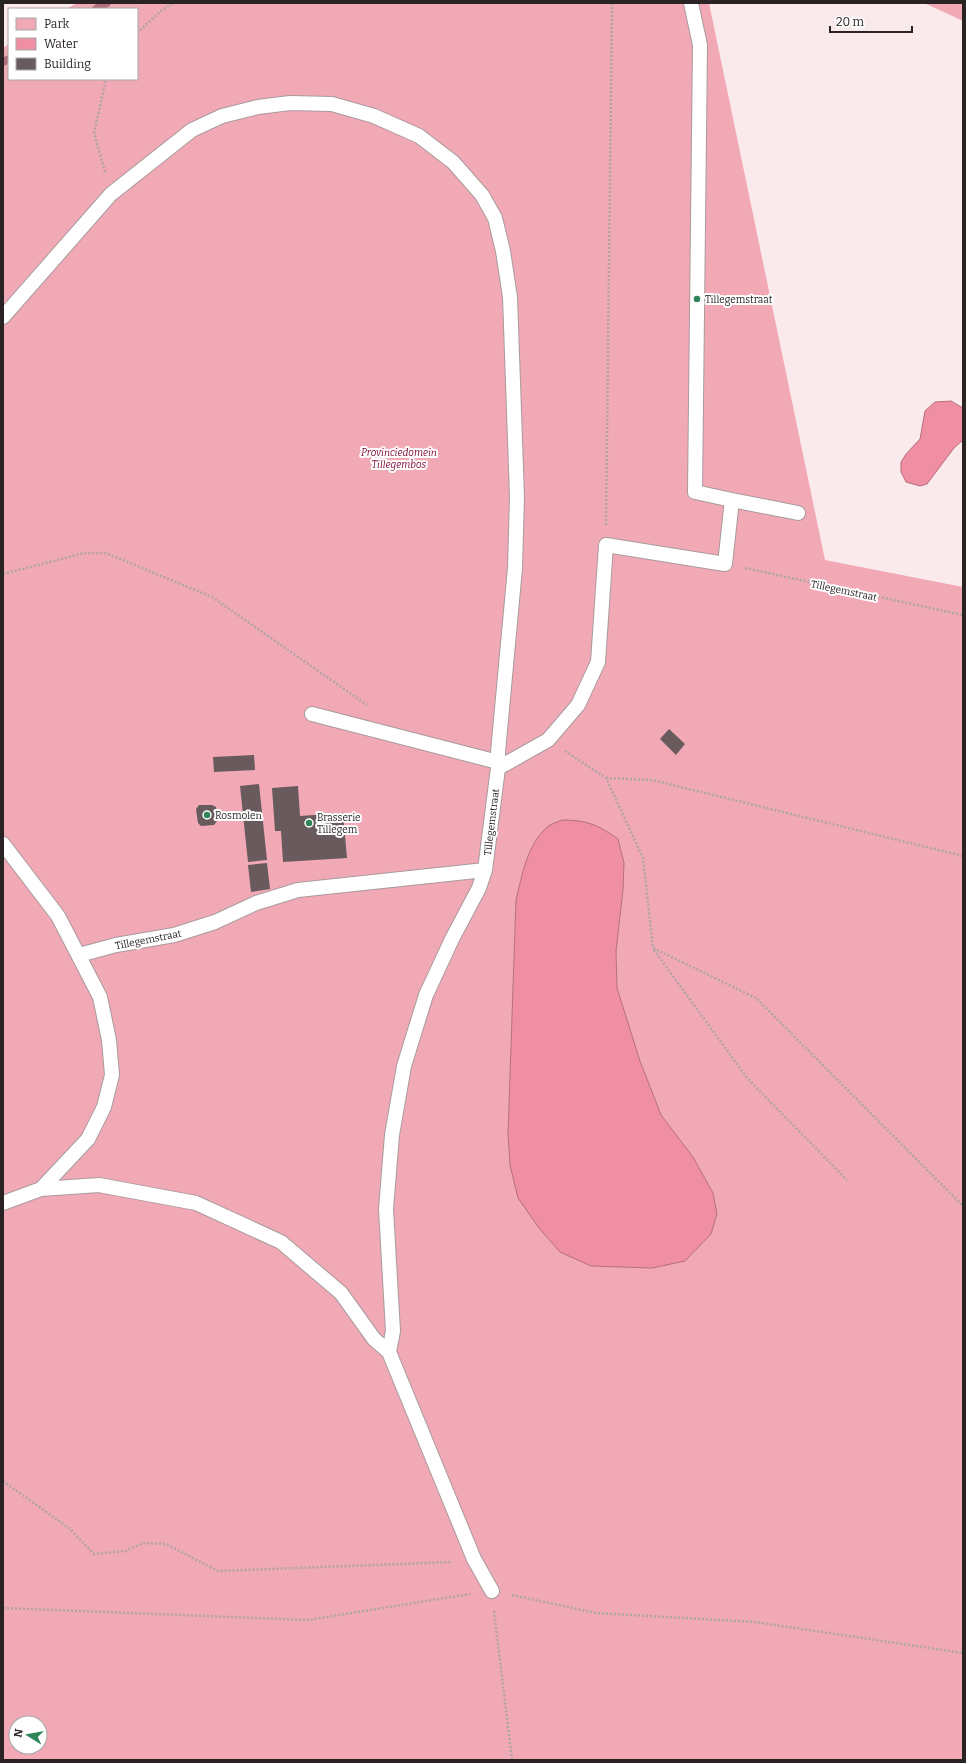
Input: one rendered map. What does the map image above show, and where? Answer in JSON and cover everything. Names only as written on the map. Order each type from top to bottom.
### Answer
[{"type":"lane","points":[[691,3],[700,45],[695,492],[798,513]]},
{"type":"lane","name":"Tillegemstraat","points":[[3,318],[111,194],[192,130],[222,116],[258,107],[290,103],[332,104],[374,116],[419,136],[453,162],[482,195],[494,218],[503,251],[510,296],[517,497],[514,575],[498,765],[486,870],[298,890],[256,903],[215,922],[174,935],[116,945],[79,955]]},
{"type":"lane","points":[[312,714],[498,765],[548,740],[578,705],[598,662],[606,546],[725,564],[732,500]]},
{"type":"lane","points":[[3,844],[58,916],[100,997],[109,1040],[112,1075],[104,1107],[88,1139],[41,1189]]},
{"type":"lane","points":[[389,1352],[393,1331],[386,1209],[392,1135],[404,1066],[426,995],[452,939],[479,888],[486,870]]},
{"type":"lane","points":[[3,1203],[41,1189],[99,1185],[196,1203],[282,1242],[341,1293],[374,1339],[389,1352],[474,1559],[492,1591]]},
{"type":"path","points":[[138,32],[162,10],[173,3]]},
{"type":"path","points":[[606,546],[612,3]]},
{"type":"path","points":[[106,80],[94,133],[111,194]]},
{"type":"path","points":[[3,574],[84,553],[106,553],[212,597],[374,709]]},
{"type":"path","name":"Tillegemstraat","points":[[725,564],[963,615]]},
{"type":"path","points":[[548,740],[606,778],[652,780],[963,856]]},
{"type":"path","points":[[606,778],[643,858],[653,948],[747,1078],[847,1180]]},
{"type":"path","points":[[653,948],[756,998],[963,1206]]},
{"type":"path","points":[[3,1481],[70,1529],[94,1554],[125,1551],[144,1543],[166,1544],[218,1571],[294,1567],[441,1564],[474,1559]]},
{"type":"path","points":[[492,1591],[512,1760]]},
{"type":"path","points":[[3,1608],[308,1620],[492,1591],[596,1613],[755,1622],[963,1653]]},
{"type":"green space","name":"Provinciedomein Tillegembos","points":[[77,3],[709,3],[825,560],[963,587],[963,1760],[3,1760],[3,48],[8,45],[8,80],[138,80],[138,8],[68,8]],"holes":[[[618,840],[624,863],[623,890],[616,951],[617,988],[640,1061],[661,1115],[693,1157],[713,1193],[717,1214],[711,1234],[652,1268],[591,1266],[510,1165],[508,1133],[516,900],[524,868],[533,844]]]},
{"type":"green space","points":[[924,3],[963,3],[963,21]]},
{"type":"water","points":[[951,401],[963,408],[963,440],[954,448],[927,484],[920,486],[906,482],[901,472],[901,462],[906,454],[920,439],[925,411],[935,402]]},
{"type":"water","points":[[563,820],[592,824],[618,839],[624,863],[623,890],[616,951],[617,988],[640,1061],[661,1115],[693,1157],[713,1193],[717,1214],[711,1234],[685,1261],[652,1268],[591,1266],[560,1252],[539,1228],[518,1198],[510,1165],[508,1134],[516,900],[526,861],[534,843],[548,827]]},
{"type":"building","points":[[669,729],[685,744],[676,755],[660,739]]},
{"type":"building","points":[[254,755],[255,770],[214,772],[213,757]]},
{"type":"building","points":[[259,784],[267,860],[248,862],[240,786]]},
{"type":"building","name":"Brasserie Tillegem","points":[[298,786],[300,816],[343,813],[347,858],[283,862],[281,831],[275,831],[272,788]]},
{"type":"building","name":"Rosmolen","points":[[199,805],[212,805],[216,807],[217,821],[214,825],[201,826],[198,823],[196,809]]},
{"type":"building","points":[[267,863],[270,889],[251,892],[248,865]]},
{"type":"waterway","points":[[98,8],[107,3]]},
{"type":"waterway","points":[[3,62],[8,60]]},
{"type":"place","name":"Tillegemstraat","points":[[697,299]]},
{"type":"place","name":"Rosmolen","points":[[207,815]]},
{"type":"place","name":"Brasserie Tillegem","points":[[309,823]]}]
